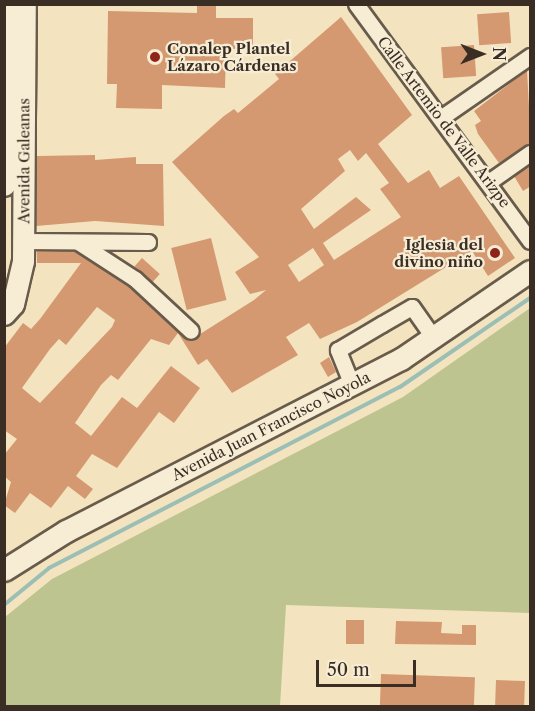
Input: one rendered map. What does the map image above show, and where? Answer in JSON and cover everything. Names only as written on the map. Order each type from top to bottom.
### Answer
[{"type":"street","name":"Avenida Galeanas","points":[[4,314],[19,285],[24,241],[15,148],[8,4]]},
{"type":"street","name":"Avenida Galeanas","points":[[4,185],[15,148],[25,4]]},
{"type":"street","name":"Calle Artemio de Valle Arizpe","points":[[363,7],[531,241]]},
{"type":"street","points":[[442,117],[531,56]]},
{"type":"street","points":[[490,181],[531,153]]},
{"type":"street","points":[[24,241],[148,243]]},
{"type":"street","points":[[78,242],[135,279],[191,332]]},
{"type":"street","name":"Avenida Juan Francisco Noyola","points":[[4,570],[66,531],[352,385],[433,337],[531,271]]},
{"type":"street","points":[[352,385],[338,350],[392,318],[412,307],[433,337]]},
{"type":"green space","points":[[530,308],[530,613],[286,605],[280,706],[5,706],[5,617],[52,579],[403,397]]},
{"type":"building","points":[[197,4],[216,4],[216,18],[253,18],[253,49],[226,49],[225,88],[162,85],[162,109],[116,108],[117,84],[107,84],[108,11],[197,13]]},
{"type":"building","points":[[509,12],[511,43],[479,45],[477,14]]},
{"type":"building","points":[[341,17],[412,115],[378,144],[408,183],[429,170],[440,188],[459,176],[515,258],[488,276],[472,251],[357,322],[320,339],[309,323],[286,337],[298,355],[232,393],[207,359],[198,365],[178,333],[169,345],[151,339],[118,380],[111,375],[101,385],[75,423],[91,436],[122,397],[137,408],[171,366],[200,388],[174,423],[159,412],[117,468],[92,454],[76,476],[93,489],[85,499],[68,486],[51,508],[30,493],[15,513],[4,505],[11,482],[4,476],[4,455],[17,439],[4,430],[4,348],[23,323],[31,329],[81,263],[37,263],[37,251],[74,251],[129,287],[189,341],[254,300],[266,290],[250,294],[235,272],[259,257],[172,162],[224,116],[234,109],[238,113],[279,79],[275,74]],"holes":[[[350,150],[358,161],[366,153],[389,183],[380,189],[401,217],[334,260],[323,243],[371,210],[356,197],[314,229],[301,209],[345,171],[338,159]],[[313,248],[324,265],[299,282],[288,265]],[[97,307],[115,320],[112,327],[40,403],[22,388],[59,339],[66,345]]]},
{"type":"building","points":[[474,45],[476,76],[443,78],[441,47]]},
{"type":"building","points":[[527,70],[531,143],[499,163],[478,134],[475,125],[481,121],[474,111]]},
{"type":"building","points":[[95,155],[95,160],[136,157],[136,164],[163,164],[164,226],[95,221],[36,226],[37,156]]},
{"type":"building","points":[[531,165],[531,186],[523,191],[514,176]]},
{"type":"building","points":[[211,238],[226,300],[187,310],[171,248]]},
{"type":"building","points":[[142,258],[160,274],[152,282],[135,266]]},
{"type":"building","points":[[329,357],[336,372],[328,377],[320,363]]},
{"type":"building","points":[[346,620],[364,620],[364,644],[346,644]]},
{"type":"building","points":[[396,621],[442,622],[441,633],[462,634],[462,625],[476,625],[476,645],[395,644]]},
{"type":"building","points":[[381,674],[475,677],[474,706],[380,706]]},
{"type":"building","points":[[496,680],[525,681],[524,706],[495,706]]},
{"type":"waterway","points":[[4,605],[49,568],[400,387],[530,298]]},
{"type":"place","name":"Conalep Plantel Lázaro Cárdenas","points":[[155,57]]},
{"type":"place","name":"Iglesia del divino niño","points":[[495,253]]}]
